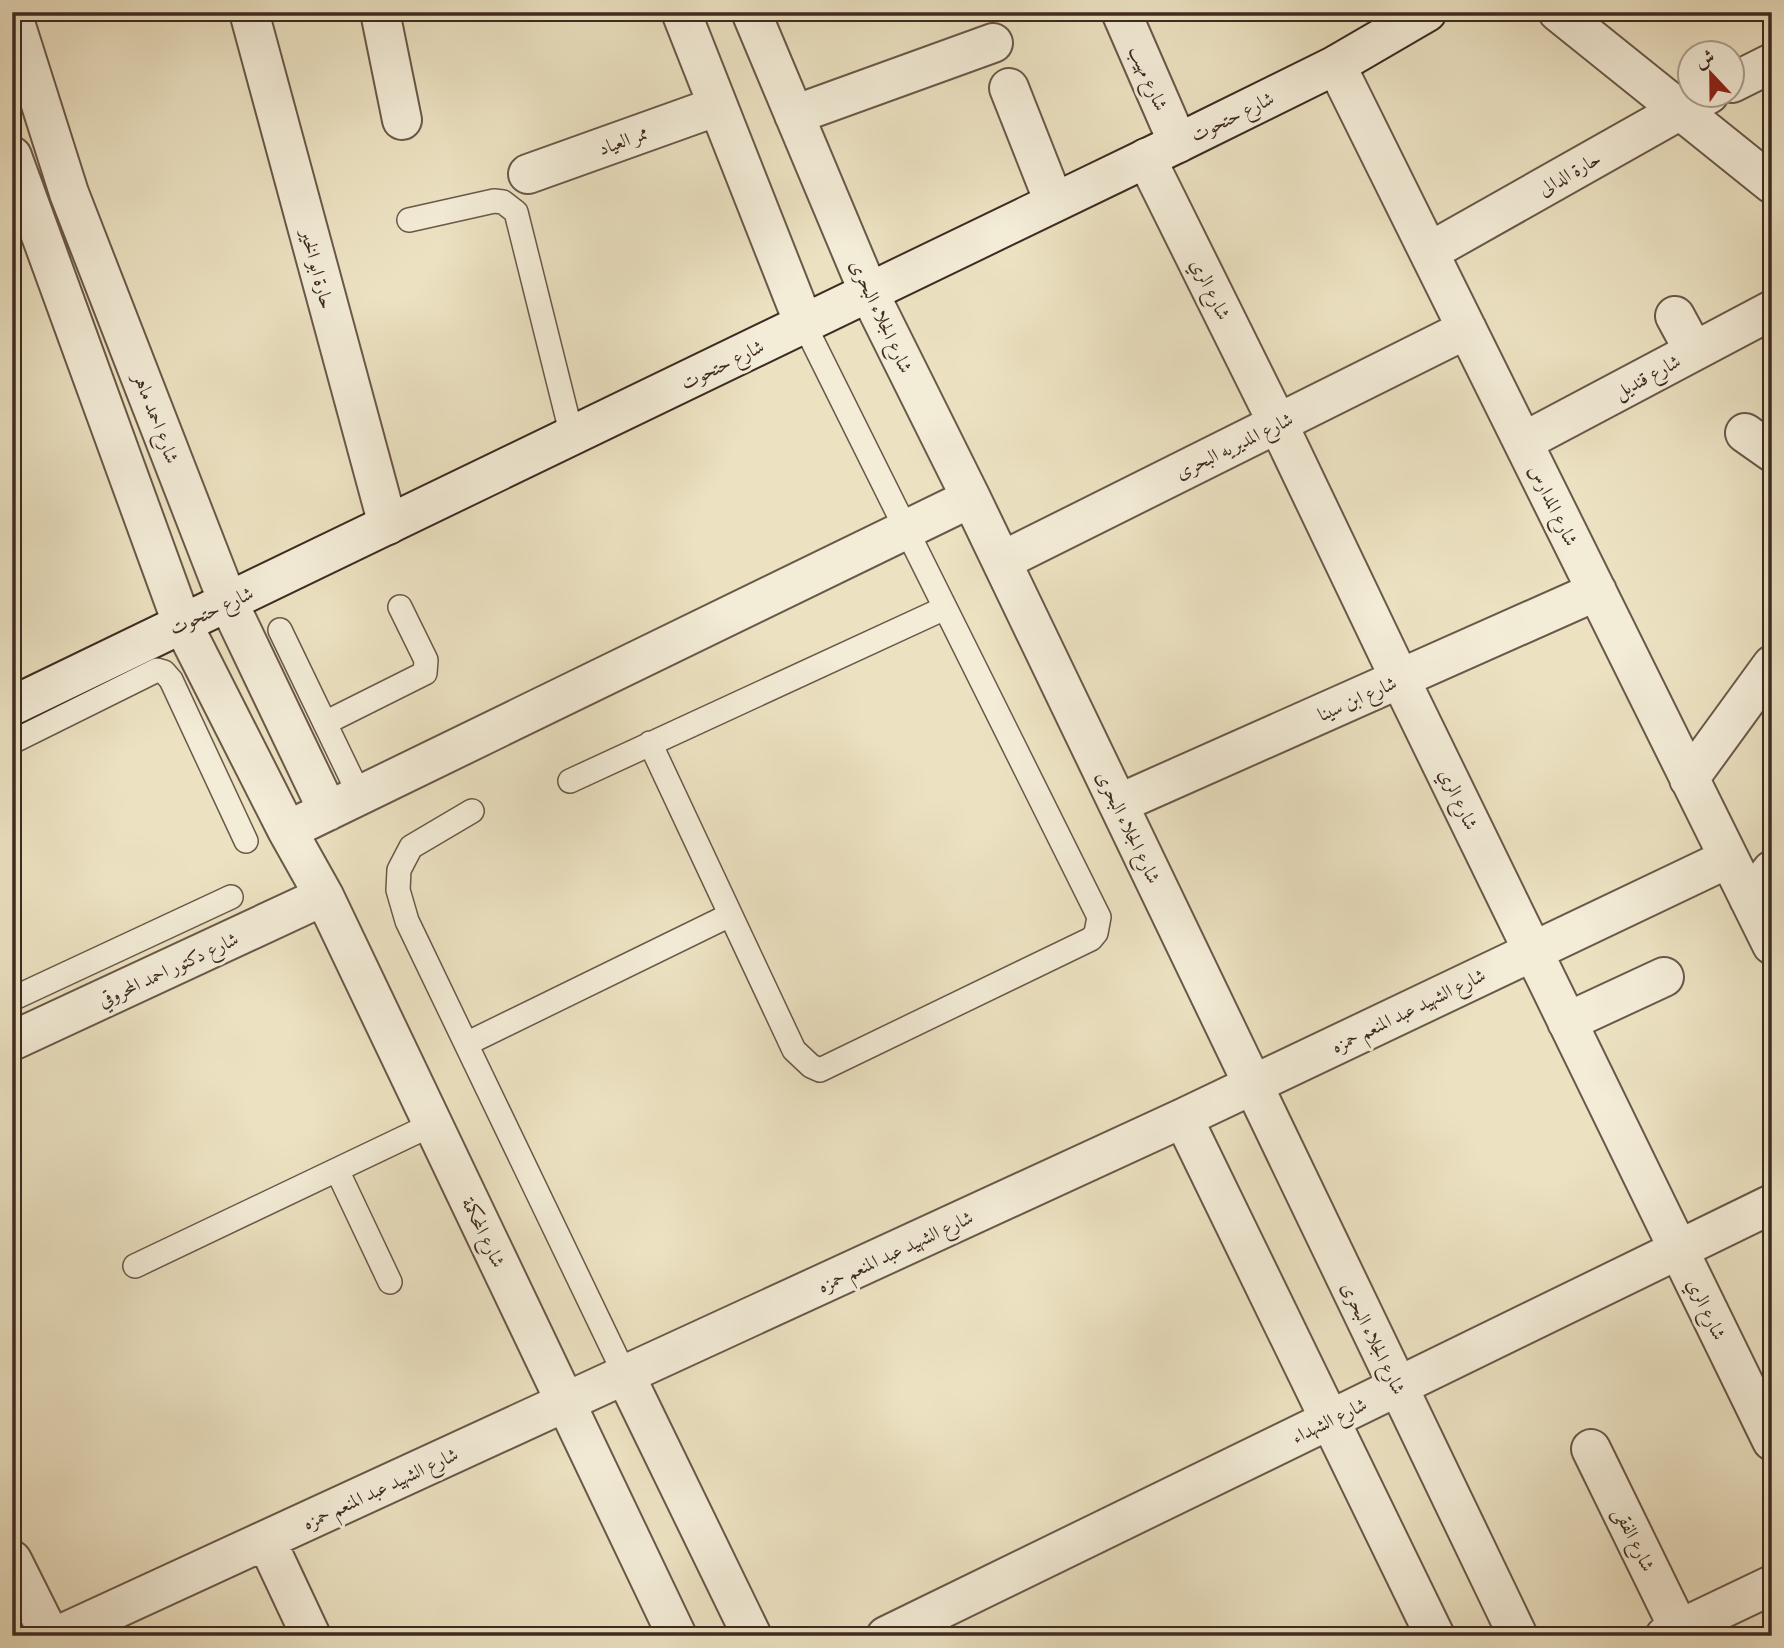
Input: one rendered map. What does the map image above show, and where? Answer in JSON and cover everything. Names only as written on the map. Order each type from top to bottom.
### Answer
[{"type":"street","name":"حارة ابو الخير","points":[[248,12],[388,525]]},
{"type":"street","points":[[380,12],[402,120]]},
{"type":"street","points":[[681,12],[804,324]]},
{"type":"street","name":"شارع الجلاء البحرى","points":[[751,12],[869,293],[1002,561],[1518,1636]]},
{"type":"street","name":"شارع مهيب","points":[[1121,12],[1162,150]]},
{"type":"street","name":"شارع حتحوت","points":[[12,706],[1336,65],[1427,12]]},
{"type":"street","points":[[1559,12],[1676,90]]},
{"type":"street","name":"شارع احمد ماهر","points":[[12,13],[69,192],[228,602],[344,804]]},
{"type":"street","points":[[794,115],[993,43]]},
{"type":"street","points":[[1746,76],[1772,63]]},
{"type":"street","name":"شارع المدارس","points":[[1336,65],[1729,858],[1760,884],[1772,945]]},
{"type":"street","points":[[1009,88],[1054,202]]},
{"type":"street","name":"ممر العياد","points":[[528,174],[718,106]]},
{"type":"street","name":"حارة الدالى","points":[[1429,252],[1683,108]]},
{"type":"street","points":[[1700,108],[1772,184]]},
{"type":"street","name":"شارع الري","points":[[1162,150],[1278,424],[1772,1441]]},
{"type":"street","points":[[12,156],[182,624],[287,830],[971,498]]},
{"type":"street","name":"شارع قنديل","points":[[1523,442],[1772,310]]},
{"type":"street","points":[[1675,316],[1694,351]]},
{"type":"street","name":"شارع المديريه البحرى","points":[[1002,561],[1467,329]]},
{"type":"street","name":"شارع ابن سينا","points":[[1118,804],[1597,591]]},
{"type":"street","points":[[1689,779],[1772,665]]},
{"type":"street","name":"شارع المحكمة","points":[[287,830],[324,896],[677,1636]]},
{"type":"street","name":"شارع الشهيد عبد المنعم حمزه","points":[[57,1636],[1183,1118],[1729,858]]},
{"type":"street","name":"شارع دكتور احمد المحروقي","points":[[12,1041],[324,896]]},
{"type":"street","points":[[1567,1022],[1664,977]]},
{"type":"street","points":[[1183,1118],[1435,1636]]},
{"type":"street","name":"شارع الشهداء","points":[[886,1636],[1772,1204]]},
{"type":"street","points":[[625,1375],[752,1636]]},
{"type":"street","name":"شارع الفقى","points":[[1591,1449],[1672,1632]]},
{"type":"street","points":[[267,1540],[311,1636]]},
{"type":"street","points":[[12,1560],[50,1636]]},
{"type":"street","points":[[1672,1632],[1772,1585]]},
{"type":"lane","points":[[409,220],[494,201],[511,205],[516,212],[572,436]]},
{"type":"lane","points":[[650,743],[794,1050],[811,1066],[820,1070],[1091,939],[1097,933],[1099,917],[804,324]]},
{"type":"lane","points":[[325,723],[425,673],[426,660],[400,607]]},
{"type":"lane","points":[[570,780],[945,608]]},
{"type":"lane","points":[[280,631],[325,723],[344,804]]},
{"type":"lane","points":[[12,742],[157,670],[164,672],[171,680],[246,841]]},
{"type":"lane","points":[[472,811],[411,847],[399,870],[398,890],[407,921],[625,1375]]},
{"type":"lane","points":[[12,999],[231,897]]},
{"type":"lane","points":[[466,1044],[730,915]]},
{"type":"lane","points":[[135,1266],[433,1124]]},
{"type":"lane","points":[[337,1170],[390,1282]]}]
